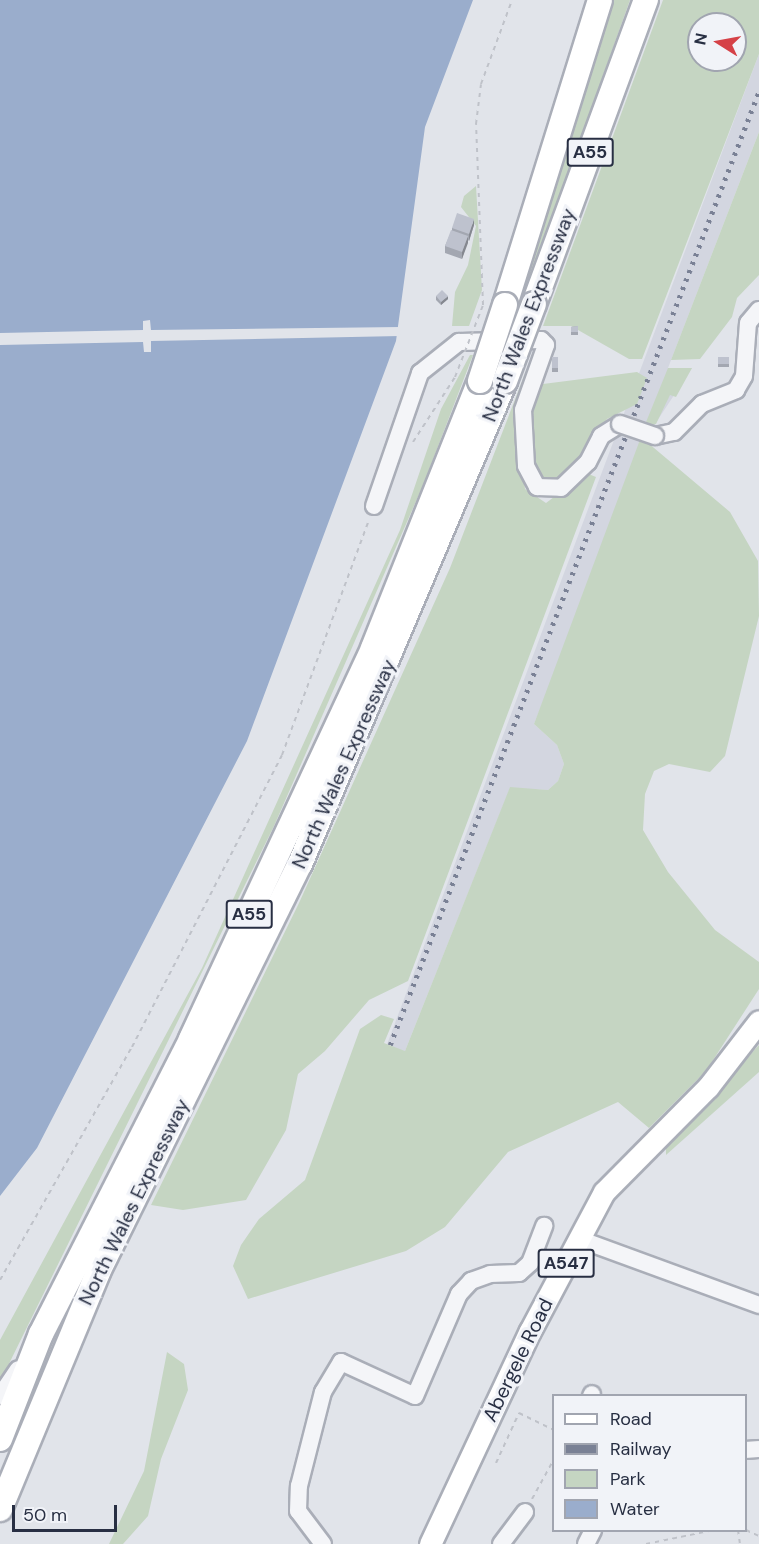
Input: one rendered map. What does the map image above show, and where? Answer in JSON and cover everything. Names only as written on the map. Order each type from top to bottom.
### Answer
[{"type":"highway","name":"North Wales Expressway","points":[[0,1439],[41,1334],[191,1038],[373,648],[480,381],[494,305],[600,0]]},
{"type":"highway","name":"North Wales Expressway","points":[[0,1509],[93,1283],[304,854],[505,381],[646,0]]},
{"type":"main road","name":"Abergele Road","points":[[430,1544],[604,1192],[708,1087],[759,1021]]},
{"type":"street","points":[[374,506],[420,373],[459,342],[541,340],[546,345],[523,410],[526,466],[537,488],[561,488],[588,462],[601,436],[620,424],[655,436],[674,432],[702,404],[736,390],[744,376],[748,322],[759,310]]},
{"type":"street","points":[[323,1544],[298,1511],[298,1486],[323,1392],[341,1362],[415,1396],[443,1326],[471,1281],[519,1273],[530,1263],[544,1226]]},
{"type":"street","points":[[579,1239],[759,1305]]},
{"type":"street","points":[[0,1396],[41,1334]]},
{"type":"street","points":[[501,1544],[525,1512]]},
{"type":"path","points":[[408,451],[455,377],[494,305],[476,124],[481,84],[512,0]]},
{"type":"path","points":[[0,1280],[132,1047],[282,755],[374,506]]},
{"type":"path","points":[[496,1463],[519,1413],[552,1429]]},
{"type":"path","points":[[505,1432],[509,1434]]},
{"type":"path","points":[[525,1512],[552,1463]]},
{"type":"path","points":[[646,1544],[704,1532]]},
{"type":"shaded area","points":[[759,54],[759,132],[668,368],[692,368],[653,427],[534,724],[557,745],[564,764],[558,781],[548,790],[510,788],[405,1051],[386,1047]]},
{"type":"green space","points":[[614,0],[630,0],[515,324],[510,324]]},
{"type":"green space","points":[[663,0],[759,0],[759,54],[642,359],[629,359],[571,326],[543,326]]},
{"type":"green space","points":[[759,132],[759,275],[737,298],[732,317],[700,359],[671,360]]},
{"type":"green space","points":[[476,186],[482,290],[469,326],[452,326],[455,292],[468,265],[476,226],[461,207],[464,196]]},
{"type":"green space","points":[[536,345],[516,410],[525,489],[546,503],[586,473],[596,477],[408,981],[369,1000],[325,1051],[298,1074],[286,1130],[246,1200],[183,1210],[151,1205],[299,903],[450,568]]},
{"type":"green space","points":[[470,355],[473,355],[424,483],[274,826],[0,1382],[0,1340],[202,968],[400,530],[441,409]]},
{"type":"green space","points":[[668,368],[692,368],[676,397],[670,395],[656,424],[644,427]]},
{"type":"green space","points":[[637,372],[647,378],[637,404],[607,419],[560,483],[546,485],[534,467],[531,405],[543,384]]},
{"type":"green space","points":[[641,437],[730,512],[758,561],[759,616],[725,756],[710,772],[669,764],[654,771],[645,794],[643,830],[668,872],[715,930],[759,962],[759,989],[706,1071],[649,1128],[618,1102],[508,1152],[445,1227],[406,1251],[248,1299],[233,1266],[241,1245],[259,1219],[305,1180],[360,1029],[381,1015],[394,1019],[384,1043],[405,1051],[510,787],[548,790],[558,781],[564,764],[557,745],[534,724]]},
{"type":"green space","points":[[759,1045],[759,1072],[666,1155],[666,1145]]},
{"type":"green space","points":[[167,1352],[184,1364],[188,1390],[161,1459],[148,1516],[123,1544],[109,1544],[144,1471]]},
{"type":"water","points":[[0,0],[473,0],[425,127],[396,341],[247,741],[37,1148],[0,1196]]},
{"type":"pier","points":[[150,320],[151,330],[401,327],[400,336],[151,341],[151,352],[144,352],[143,342],[0,345],[0,333],[143,330],[143,321]]},
{"type":"building","points":[[457,213],[474,219],[469,234],[452,228]]},
{"type":"building","points":[[451,230],[468,236],[462,252],[445,246]]},
{"type":"building","points":[[442,290],[448,296],[441,302],[436,296]]},
{"type":"building","points":[[578,326],[578,332],[571,332],[571,327]]},
{"type":"building","points":[[552,357],[558,357],[558,368],[552,368]]},
{"type":"building","points":[[718,357],[729,357],[729,364],[718,364]]},
{"type":"railway","points":[[390,1045],[759,91]]}]
